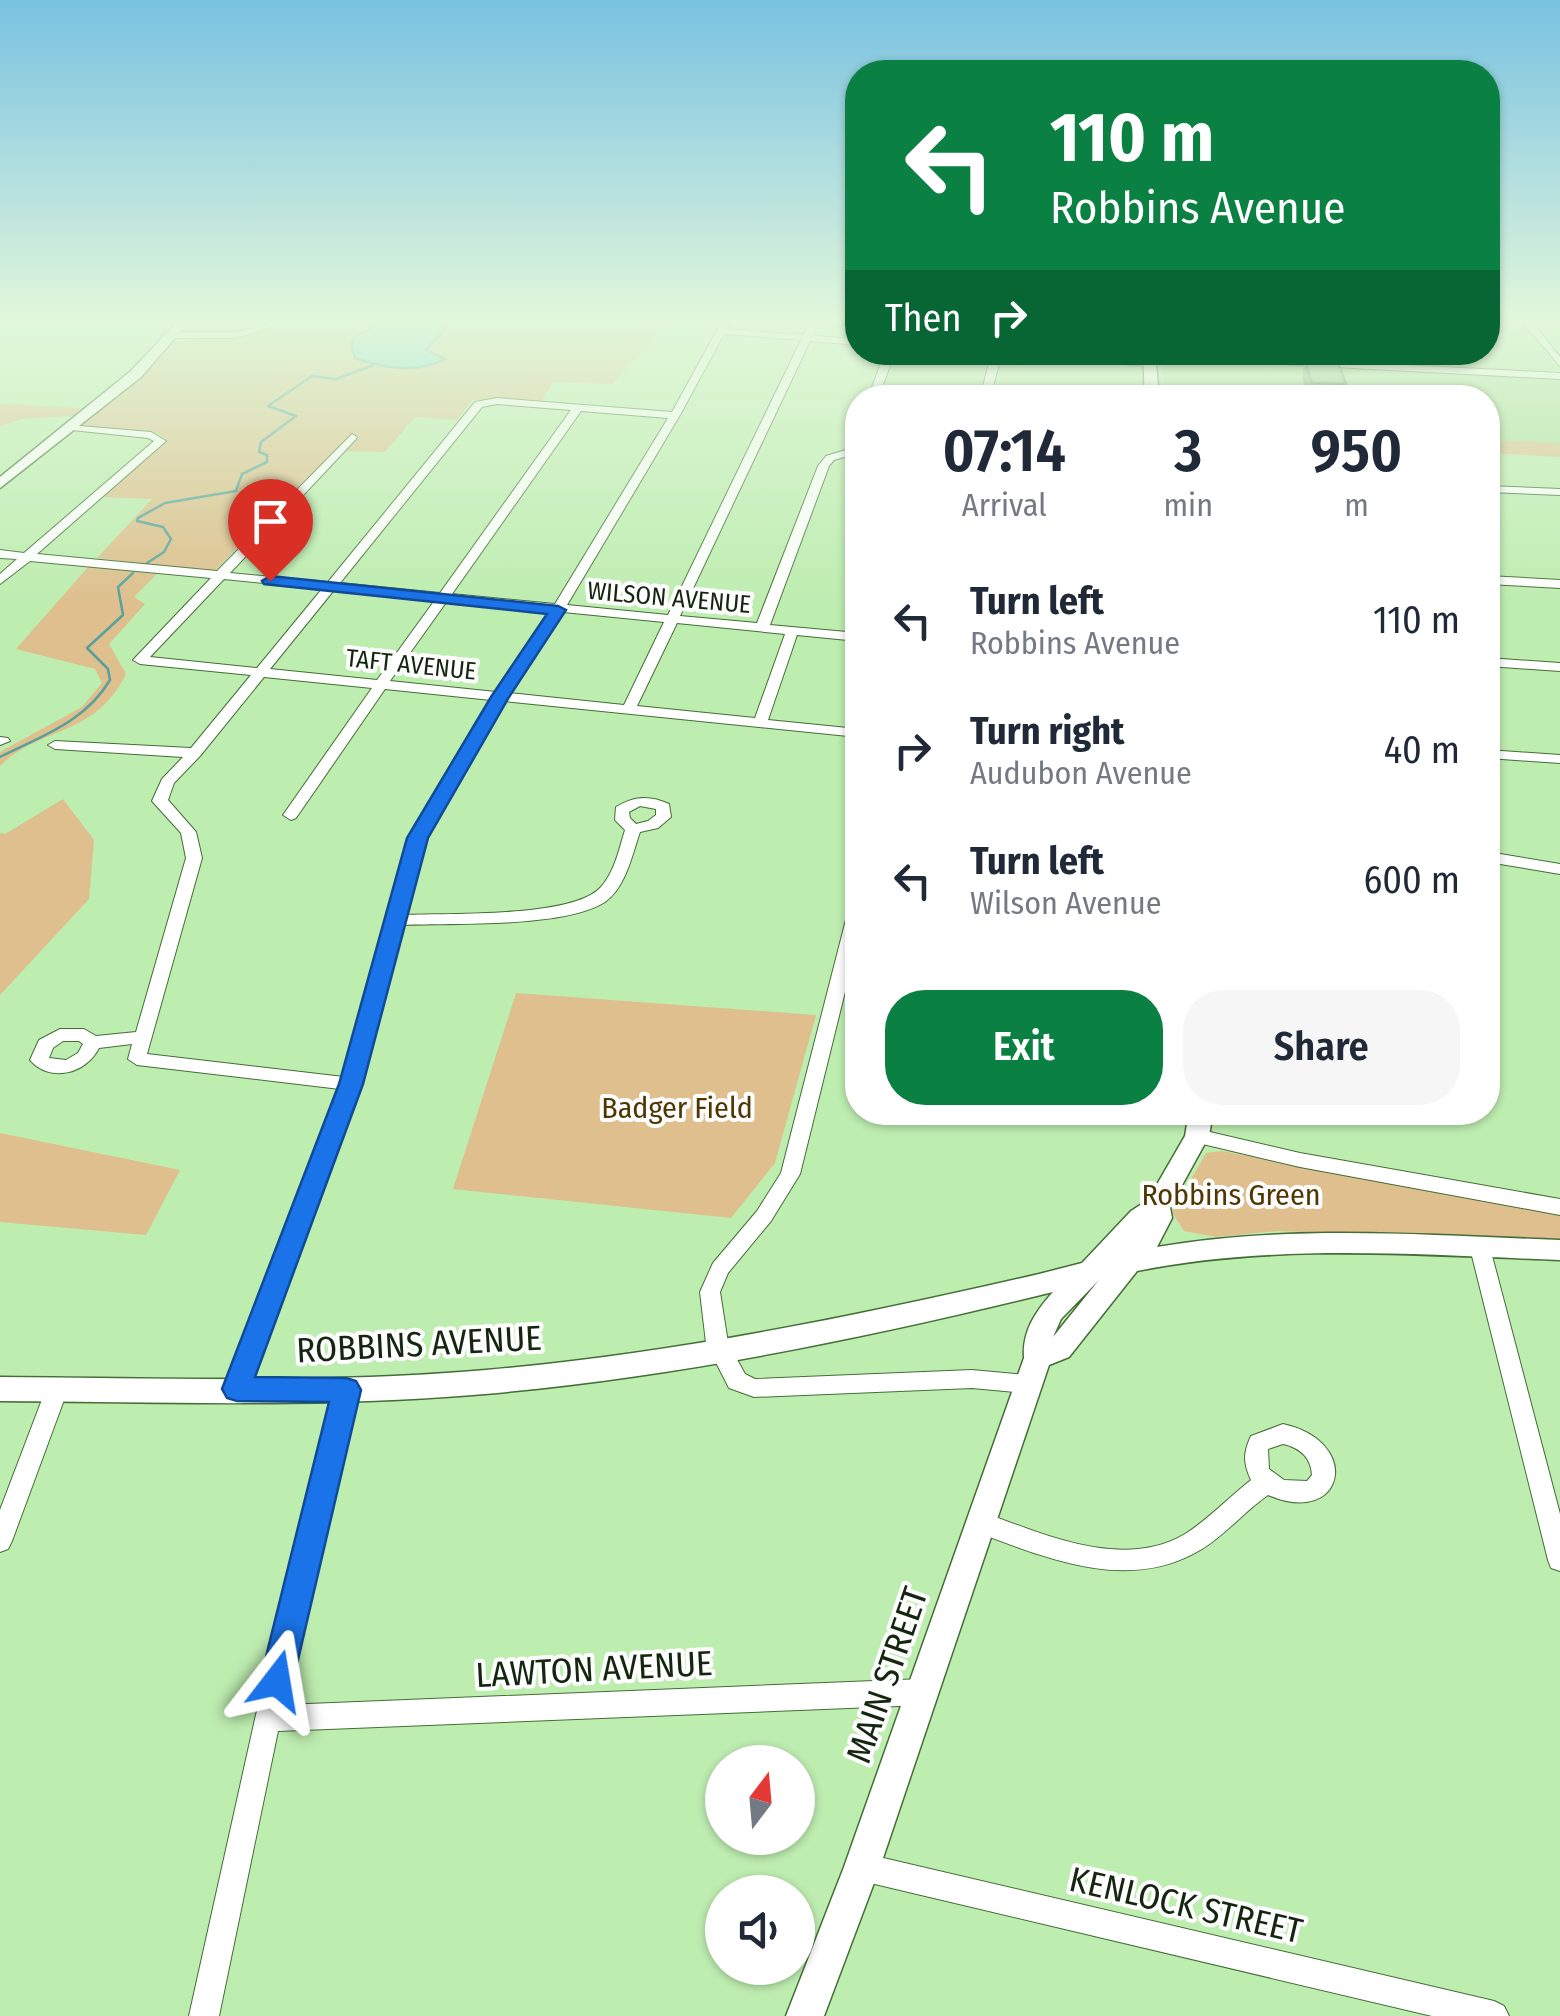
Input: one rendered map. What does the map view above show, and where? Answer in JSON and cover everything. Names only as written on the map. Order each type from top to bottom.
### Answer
[{"type":"main road","points":[[0,484],[84,417]]},
{"type":"main road","points":[[1032,1371],[1059,1350],[1157,1225],[1157,1207],[1198,1125]]},
{"type":"main road","name":"MAIN STREET","points":[[804,2016],[862,1867],[982,1524],[1032,1371],[1035,1346],[1057,1306],[1085,1274],[1116,1247],[1144,1213],[1157,1207]]},
{"type":"main road","name":"ROBBINS AVENUE","points":[[0,1389],[346,1390],[553,1375],[719,1348],[1179,1253],[1272,1246],[1560,1250]]},
{"type":"street","points":[[351,1084],[136,1059],[194,858],[188,832],[160,801],[167,782],[470,417]]},
{"type":"street","points":[[291,815],[379,683],[446,598],[571,417]]},
{"type":"street","points":[[237,1389],[351,1084],[418,838],[500,697],[558,610],[675,417]]},
{"type":"street","points":[[629,709],[769,417]]},
{"type":"street","points":[[0,580],[160,438],[72,427]]},
{"type":"street","points":[[219,576],[352,437]]},
{"type":"street","points":[[762,628],[824,466],[830,458],[845,454]]},
{"type":"street","points":[[1500,490],[1560,492]]},
{"type":"street","name":"WILSON AVENUE","points":[[0,554],[845,636]]},
{"type":"street","name":"TAFT AVENUE","points":[[219,576],[140,660],[845,732]]},
{"type":"street","points":[[1500,581],[1560,584]]},
{"type":"street","points":[[760,723],[792,631]]},
{"type":"street","points":[[1500,663],[1560,667]]},
{"type":"street","points":[[55,745],[195,753]]},
{"type":"street","points":[[1500,755],[1560,759]]},
{"type":"street","points":[[398,920],[553,912],[598,899],[618,874],[633,829]]},
{"type":"street","points":[[1500,859],[1560,869]]},
{"type":"street","points":[[845,956],[790,1174],[764,1216],[720,1269],[710,1292],[710,1314],[719,1348],[737,1381],[754,1388],[972,1378],[1032,1371]]},
{"type":"street","points":[[92,1043],[141,1037]]},
{"type":"street","points":[[1202,1125],[1300,1160],[1560,1207]]},
{"type":"street","points":[[1480,1248],[1560,1560]]},
{"type":"street","points":[[0,1540],[56,1390]]},
{"type":"street","points":[[204,2016],[268,1719],[346,1390]]},
{"type":"street","points":[[982,1524],[1079,1556],[1102,1561],[1137,1559],[1193,1543],[1267,1482]]},
{"type":"street","name":"LAWTON AVENUE","points":[[268,1719],[924,1692]]},
{"type":"street","name":"KENLOCK STREET","points":[[862,1867],[1494,2016]]},
{"type":"shaded area","points":[[1500,417],[1560,417],[1560,443],[1500,440]]},
{"type":"green space","points":[[0,417],[57,417],[22,419],[0,426]]},
{"type":"green space","points":[[89,417],[415,417],[385,452],[335,451],[213,572],[97,558],[152,499],[104,497],[166,440],[157,433],[80,425]]},
{"type":"green space","points":[[416,417],[459,417],[457,420]]},
{"type":"green space","points":[[1500,440],[1560,443],[1560,457],[1500,454]]},
{"type":"green space","points":[[89,566],[157,574],[134,597],[145,604],[109,644],[126,674],[99,710],[33,743],[0,766],[0,752],[82,707],[102,683],[95,669],[16,649]]},
{"type":"green space","points":[[63,799],[94,840],[89,899],[0,995],[0,833],[5,834]]},
{"type":"green space","name":"Badger Field","points":[[516,993],[816,1015],[775,1163],[731,1218],[453,1189]]},
{"type":"green space","points":[[0,1133],[180,1170],[146,1235],[0,1222]]},
{"type":"green space","name":"Robbins Green","points":[[1222,1151],[1560,1215],[1560,1241],[1277,1231],[1216,1237],[1184,1231],[1172,1212],[1206,1153]]},
{"type":"waterway","points":[[147,563],[164,552],[171,539],[163,527],[137,521],[138,518],[165,503],[236,491],[242,474],[267,462],[267,455],[259,452],[261,442],[295,417]]},
{"type":"waterway","points":[[0,757],[61,726],[100,695],[110,680],[108,669],[87,648],[123,615],[118,587],[133,573]]},
{"type":"route","points":[[270,581],[558,610],[500,697],[418,838],[351,1084],[237,1389],[346,1390],[277,1681]]}]
